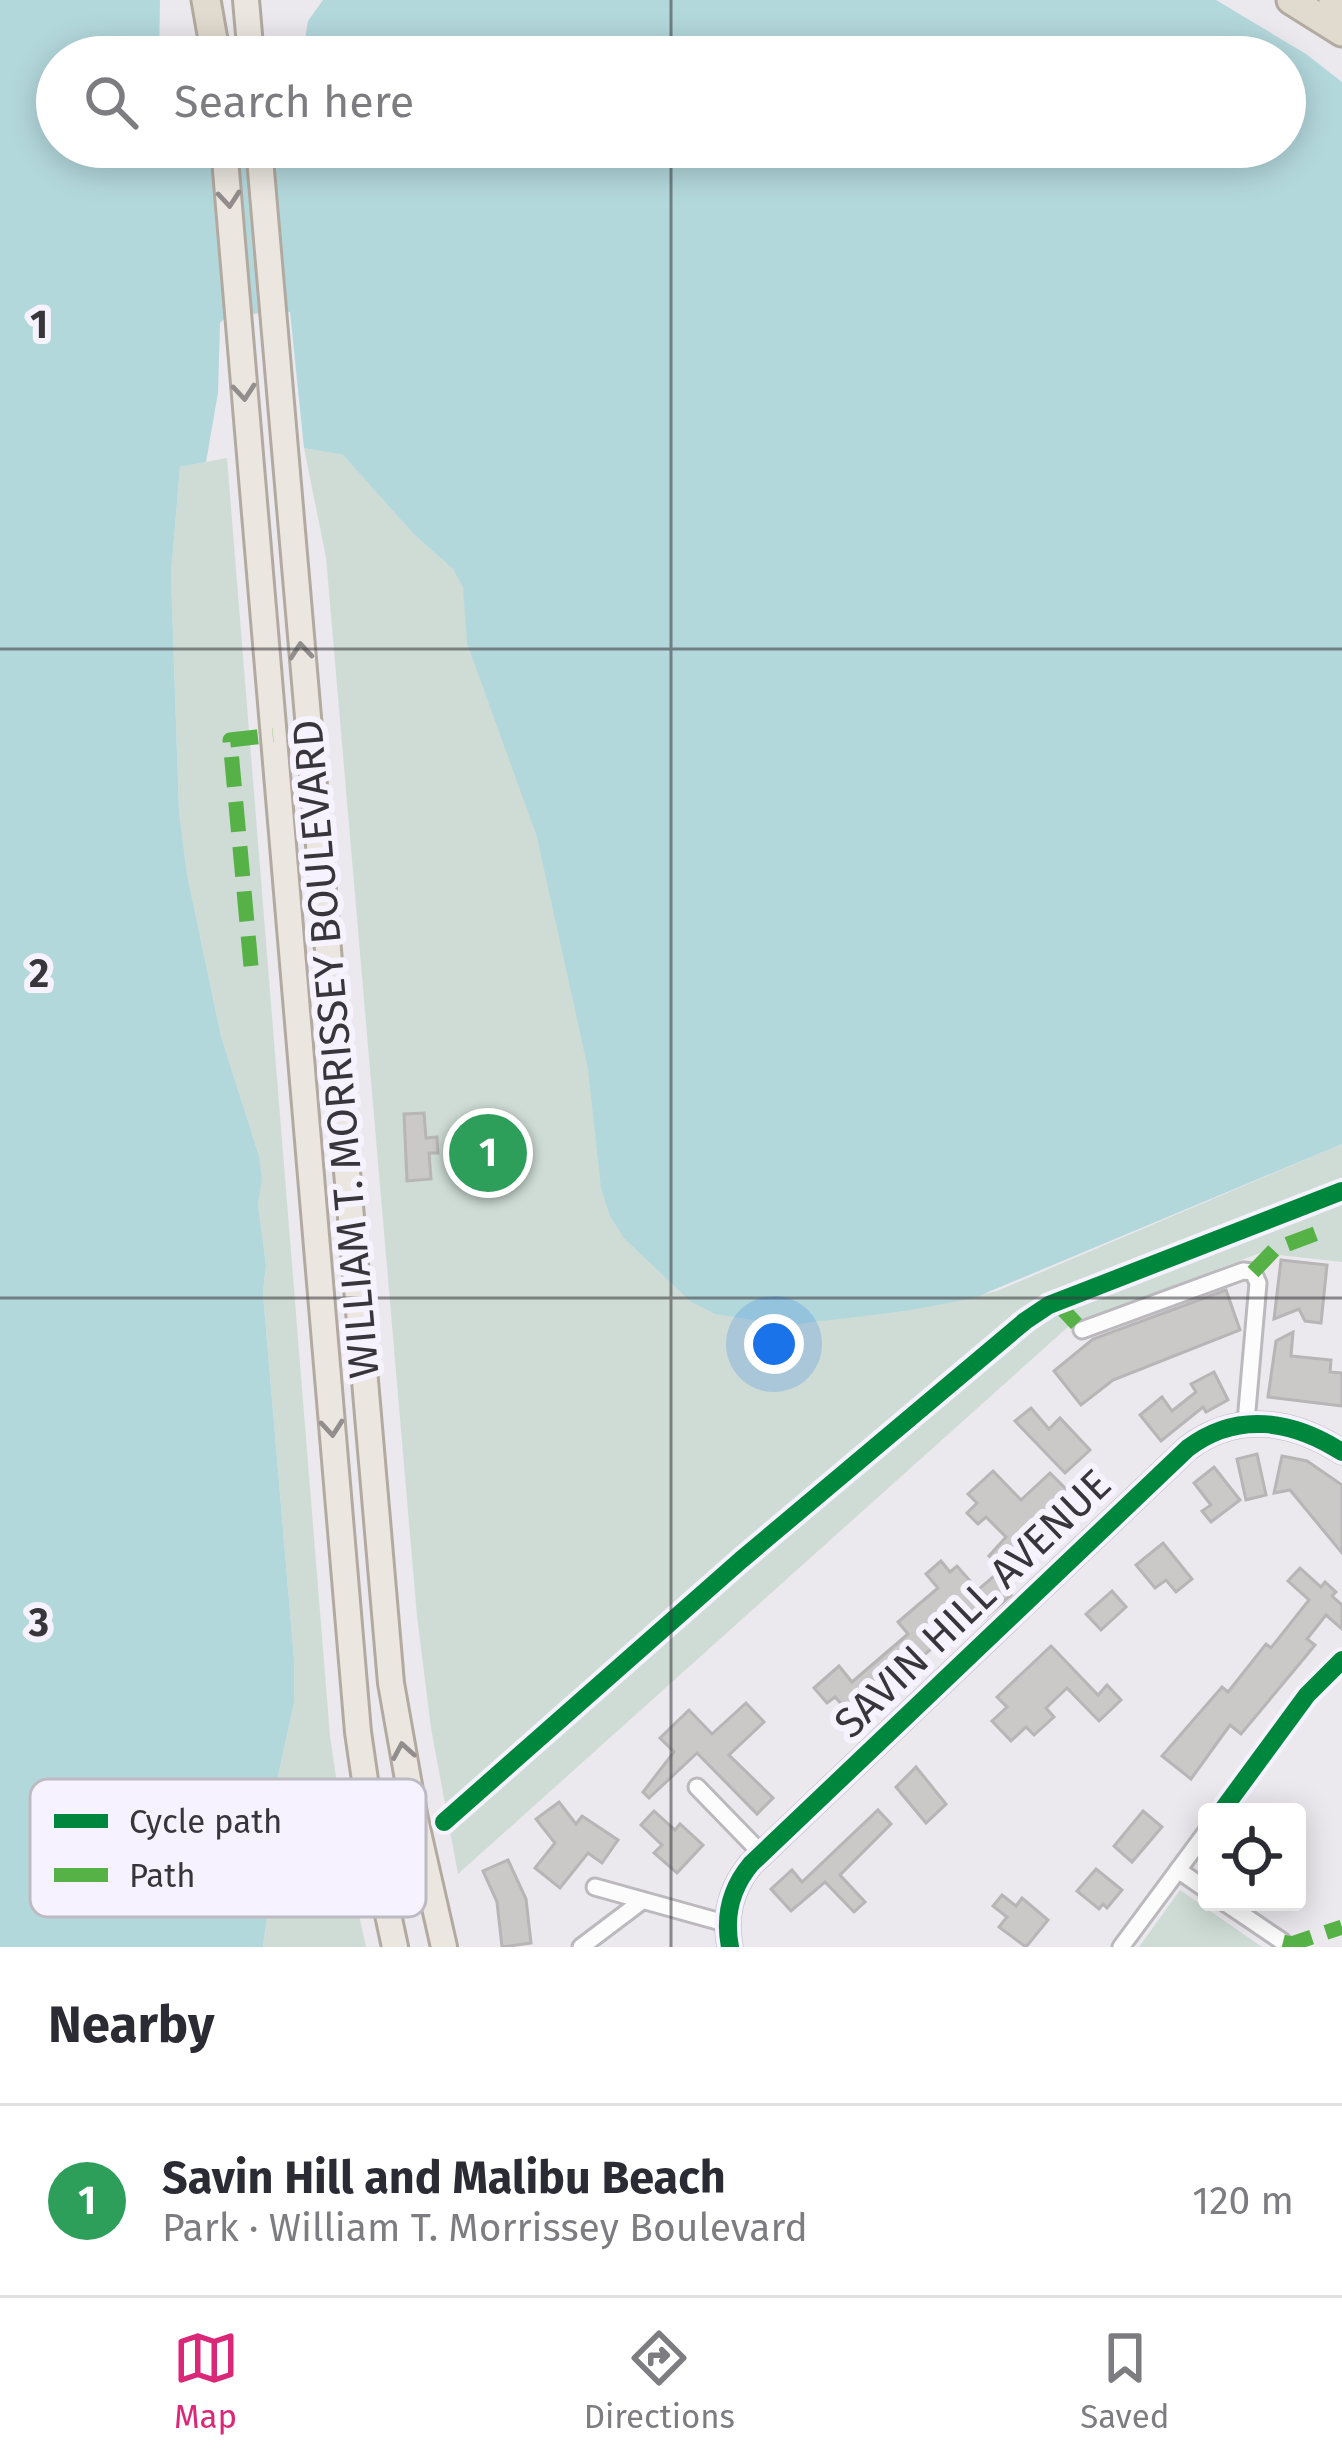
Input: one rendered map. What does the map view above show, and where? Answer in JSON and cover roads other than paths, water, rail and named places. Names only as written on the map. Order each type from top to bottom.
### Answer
[{"type":"highway","points":[[209,0],[214,36]]},
{"type":"highway","points":[[1291,0],[1342,32]]},
{"type":"highway","points":[[1319,0],[1342,18]]},
{"type":"highway","points":[[1333,0],[1342,4]]},
{"type":"main road","points":[[246,0],[249,36]]},
{"type":"main road","name":"WILLIAM T. MORRISSEY BOULEVARD","points":[[226,168],[365,1779]]},
{"type":"main road","name":"WILLIAM T. MORRISSEY BOULEVARD","points":[[261,168],[392,1683],[408,1779]]},
{"type":"main road","name":"WILLIAM T. MORRISSEY BOULEVARD","points":[[426,1867],[445,1947]]},
{"type":"main road","name":"WILLIAM T. MORRISSEY BOULEVARD","points":[[389,1917],[395,1947]]},
{"type":"street","points":[[1082,1330],[1243,1271],[1253,1272],[1258,1282],[1246,1423],[1298,1431],[1342,1452]]},
{"type":"street","name":"SAVIN HILL AVENUE","points":[[730,1947],[728,1924],[735,1888],[761,1853],[1188,1448],[1217,1429],[1246,1423]]},
{"type":"street","points":[[1228,1803],[1307,1695],[1342,1660]]},
{"type":"street","points":[[697,1787],[761,1853]]},
{"type":"street","points":[[1121,1947],[1198,1843]]},
{"type":"street","points":[[1178,1870],[1198,1884]]},
{"type":"street","points":[[595,1887],[728,1924]]},
{"type":"street","points":[[581,1947],[642,1901]]},
{"type":"street","points":[[1237,1911],[1283,1942]]},
{"type":"water","points":[[0,0],[160,0],[159,36],[36,36],[36,168],[1306,168],[1306,54],[1342,82],[1342,1144],[974,1298],[788,1325],[715,1314],[690,1301],[624,1238],[601,1188],[588,1069],[537,837],[467,643],[463,587],[453,569],[414,534],[343,455],[304,448],[290,312],[228,315],[220,323],[218,393],[206,462],[180,467],[171,575],[179,811],[187,874],[221,1036],[262,1179],[258,1204],[266,1265],[263,1293],[294,1703],[277,1779],[30,1779],[30,1917],[267,1917],[263,1947],[0,1947]]},
{"type":"water","points":[[323,0],[1216,0],[1276,36],[306,36],[308,21]]},
{"type":"place","name":"Savin Hill and Malibu Beach","points":[[488,1153]]}]
